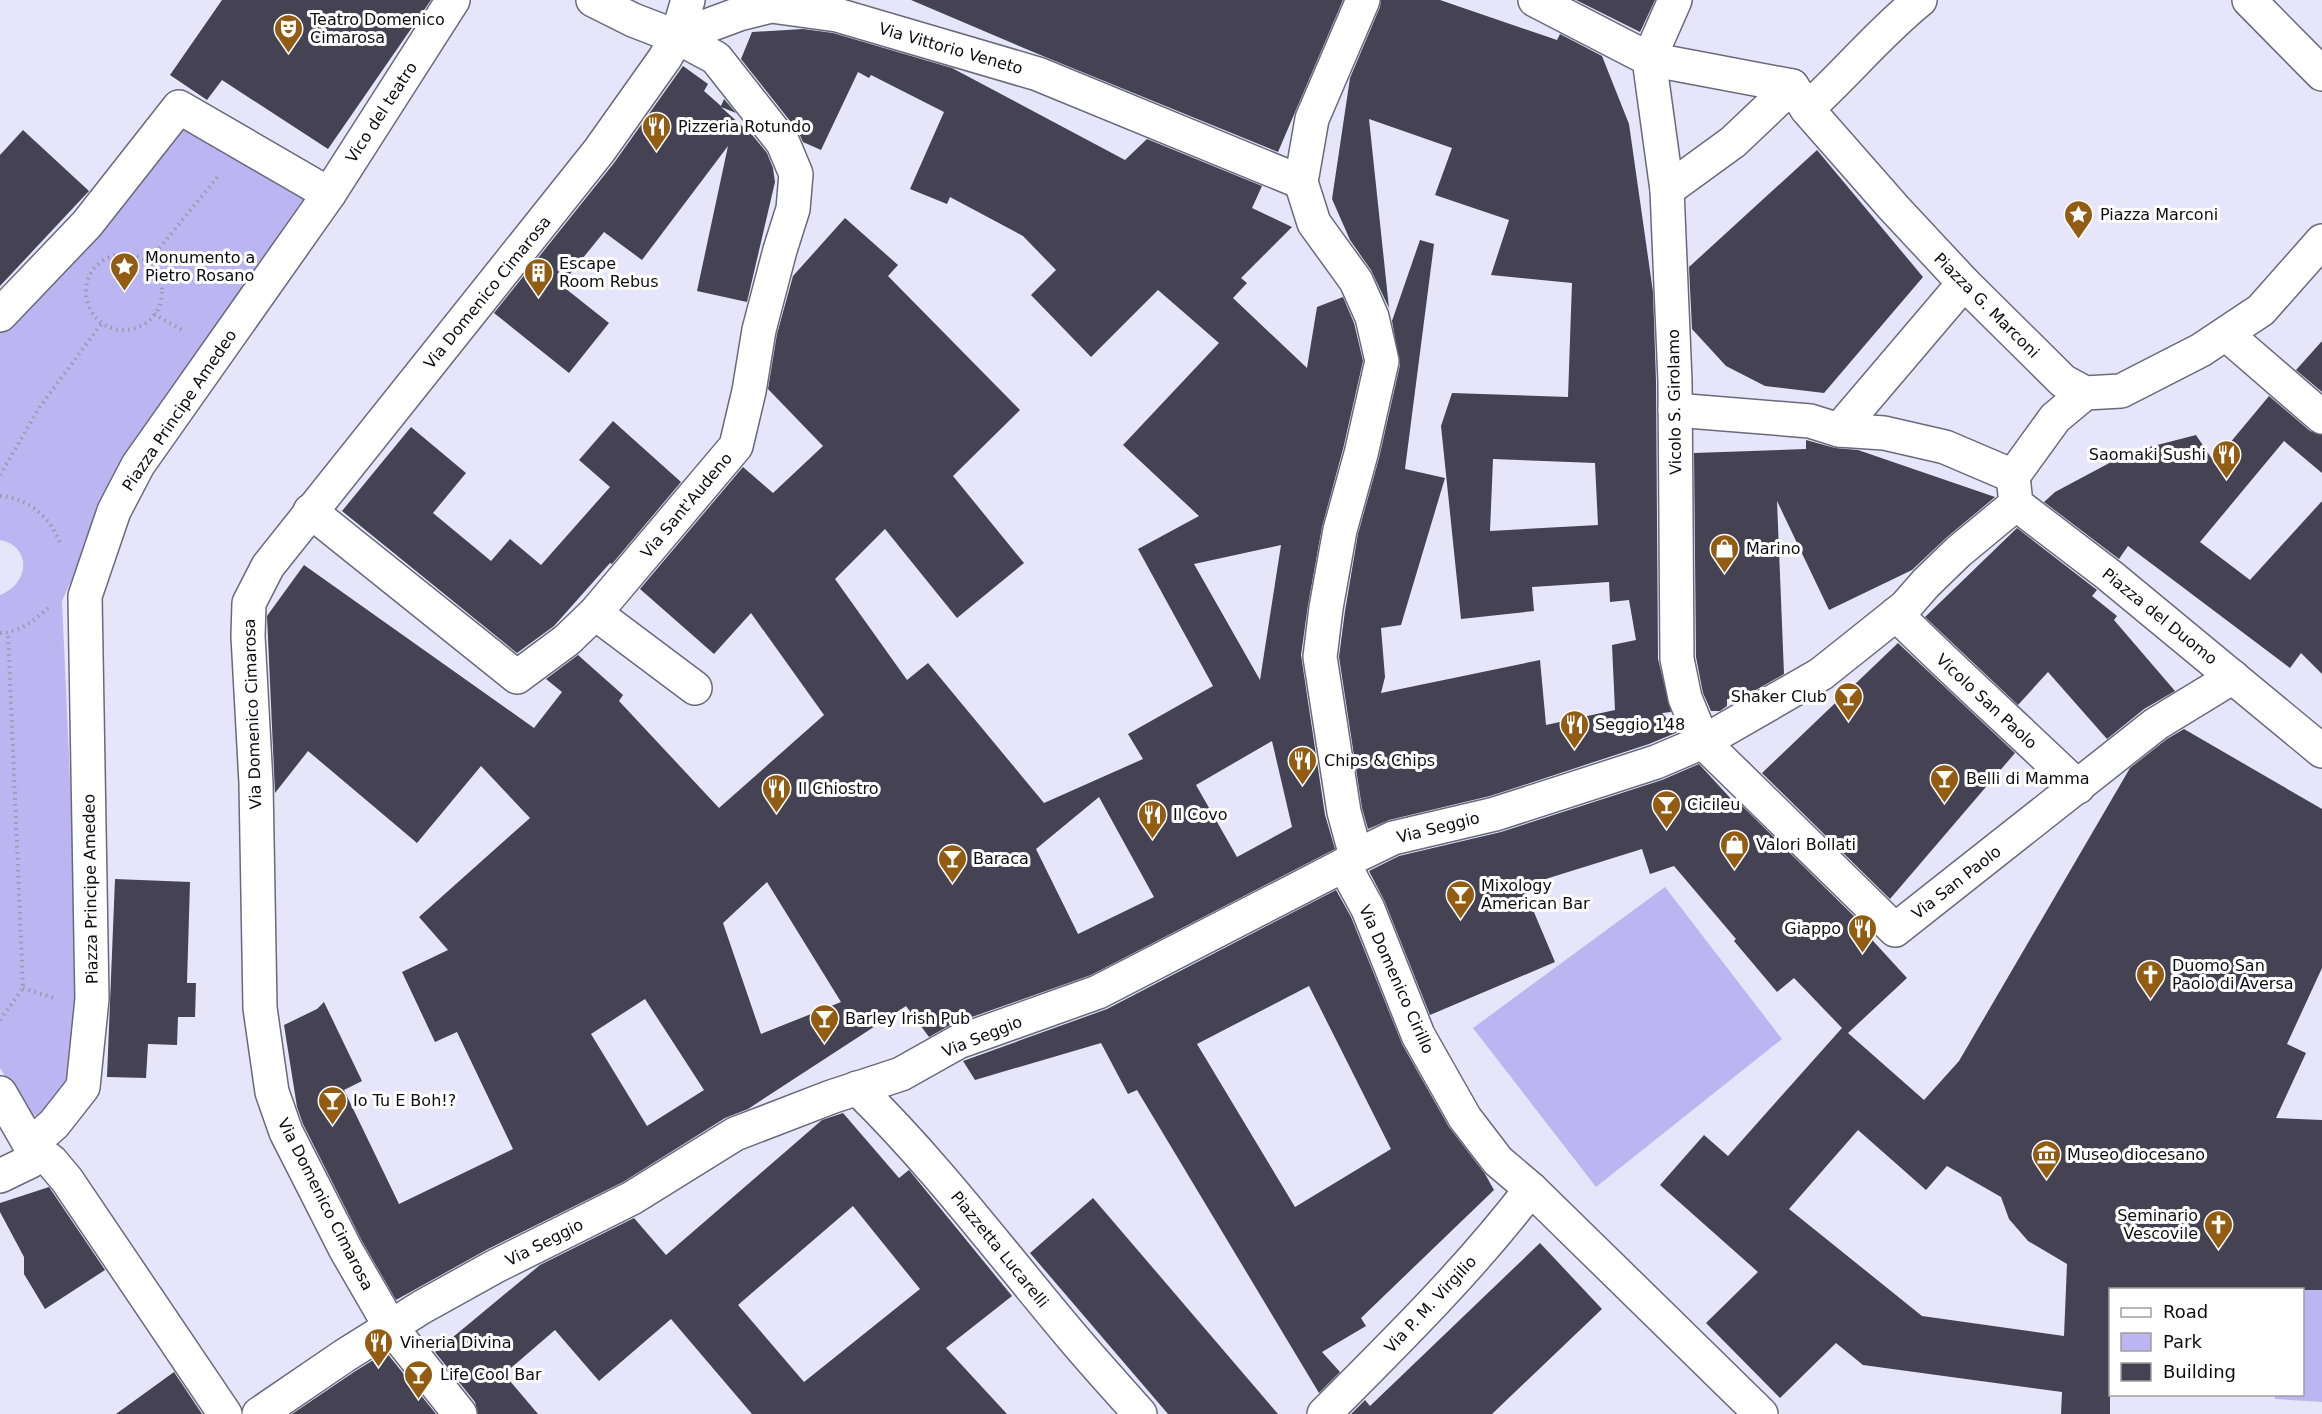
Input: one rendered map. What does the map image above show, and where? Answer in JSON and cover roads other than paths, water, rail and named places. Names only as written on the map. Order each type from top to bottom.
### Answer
[{"type":"street","name":"Vico del teatro","points":[[329,194],[453,0]]},
{"type":"street","points":[[593,0],[676,37]]},
{"type":"street","name":"Via Domenico Cimarosa","points":[[460,1414],[390,1326],[346,1250],[286,1132],[272,1092],[260,1008],[256,804],[248,636],[249,603],[268,566],[599,151],[665,58],[676,37],[688,0]]},
{"type":"street","points":[[1301,182],[1312,119],[1363,0]]},
{"type":"street","points":[[1535,0],[1649,59],[1799,98]]},
{"type":"street","points":[[1649,59],[1675,0]]},
{"type":"street","points":[[1667,190],[1799,98],[1836,83],[1898,18],[1920,0]]},
{"type":"street","points":[[2249,0],[2322,74]]},
{"type":"street","name":"Via Vittorio Veneto","points":[[676,37],[740,14],[771,6],[837,15],[1038,74],[1301,182]]},
{"type":"street","name":"Via Sant'Audeno","points":[[310,512],[517,677],[567,640],[595,613],[736,446],[749,391],[759,330],[793,209],[796,174],[783,143],[716,58],[676,37]]},
{"type":"street","name":"Vicolo S. Girolamo","points":[[1649,59],[1667,190],[1675,410],[1677,659],[1685,698],[1703,742]]},
{"type":"street","name":"Piazza G. Marconi","points":[[1799,98],[1894,208],[1964,284],[2063,381],[2085,393]]},
{"type":"street","points":[[0,315],[87,224],[179,107],[329,194]]},
{"type":"street","name":"Via Domenico Cirillo","points":[[1301,182],[1314,223],[1356,281],[1372,317],[1382,362],[1361,454],[1340,530],[1320,657],[1350,861],[1385,958],[1418,1035],[1465,1118],[1498,1161],[1531,1189],[1761,1414]]},
{"type":"street","name":"Piazza Principe Amedeo","points":[[30,1145],[54,1124],[83,1087],[92,999],[85,596],[114,511],[138,465],[329,194]]},
{"type":"street","points":[[2085,393],[2121,391],[2201,350],[2226,334],[2261,310],[2322,241]]},
{"type":"street","points":[[1839,430],[1964,284]]},
{"type":"street","points":[[2226,334],[2322,417]]},
{"type":"street","name":"Via Seggio","points":[[276,1409],[390,1326],[494,1267],[632,1198],[735,1134],[901,1074],[958,1042],[1098,992],[1393,838],[1495,814],[1656,762],[1703,742],[1821,674],[1896,614],[1958,552],[2014,490],[2055,418],[2085,393]]},
{"type":"street","points":[[1675,410],[1810,421],[1839,430],[1884,433],[1945,447],[2014,490]]},
{"type":"street","name":"Piazza del Duomo","points":[[2014,490],[2109,575],[2322,751]]},
{"type":"street","points":[[595,613],[695,688]]},
{"type":"street","name":"Vicolo San Paolo","points":[[1896,614],[1950,668],[2078,787]]},
{"type":"street","name":"Via San Paolo","points":[[1703,742],[1895,930],[2156,724],[2233,676]]},
{"type":"street","name":"Piazzetta Lucarelli","points":[[857,1088],[888,1118],[945,1181],[1074,1339],[1140,1414]]},
{"type":"street","points":[[0,1093],[30,1145],[51,1161],[67,1180],[225,1414]]},
{"type":"street","points":[[0,1176],[31,1161],[30,1145]]},
{"type":"street","name":"Via P. M. Virgilio","points":[[1324,1414],[1415,1323],[1511,1215],[1531,1189]]},
{"type":"place","name":"Teatro Domenico Cimarosa","points":[[289,54]]},
{"type":"place","name":"Pizzeria Rotundo","points":[[657,152]]},
{"type":"place","name":"Piazza Marconi","points":[[2079,240]]},
{"type":"place","name":"Monumento a Pietro Rosano","points":[[124,292]]},
{"type":"place","name":"Escape Room Rebus","points":[[538,298]]},
{"type":"place","name":"Saomaki Sushi","points":[[2227,480]]},
{"type":"place","name":"Marino","points":[[1725,574]]},
{"type":"place","name":"Shaker Club","points":[[1848,722]]},
{"type":"place","name":"Seggio 148","points":[[1574,750]]},
{"type":"place","name":"Chips & Chips","points":[[1303,786]]},
{"type":"place","name":"Belli di Mamma","points":[[1945,804]]},
{"type":"place","name":"Il Chiostro","points":[[777,814]]},
{"type":"place","name":"Cicileu","points":[[1666,830]]},
{"type":"place","name":"Il Covo","points":[[1152,840]]},
{"type":"place","name":"Valori Bollati","points":[[1735,870]]},
{"type":"place","name":"Baraca","points":[[952,884]]},
{"type":"place","name":"Mixology American Bar","points":[[1460,920]]},
{"type":"place","name":"Giappo","points":[[1862,954]]},
{"type":"place","name":"Duomo San Paolo di Aversa","points":[[2151,1000]]},
{"type":"place","name":"Barley Irish Pub","points":[[824,1044]]},
{"type":"place","name":"Io Tu E Boh!?","points":[[332,1126]]},
{"type":"place","name":"Museo diocesano","points":[[2046,1180]]},
{"type":"place","name":"Seminario Vescovile","points":[[2219,1250]]},
{"type":"place","name":"Vineria Divina","points":[[379,1368]]},
{"type":"place","name":"Life Cool Bar","points":[[419,1400]]}]
